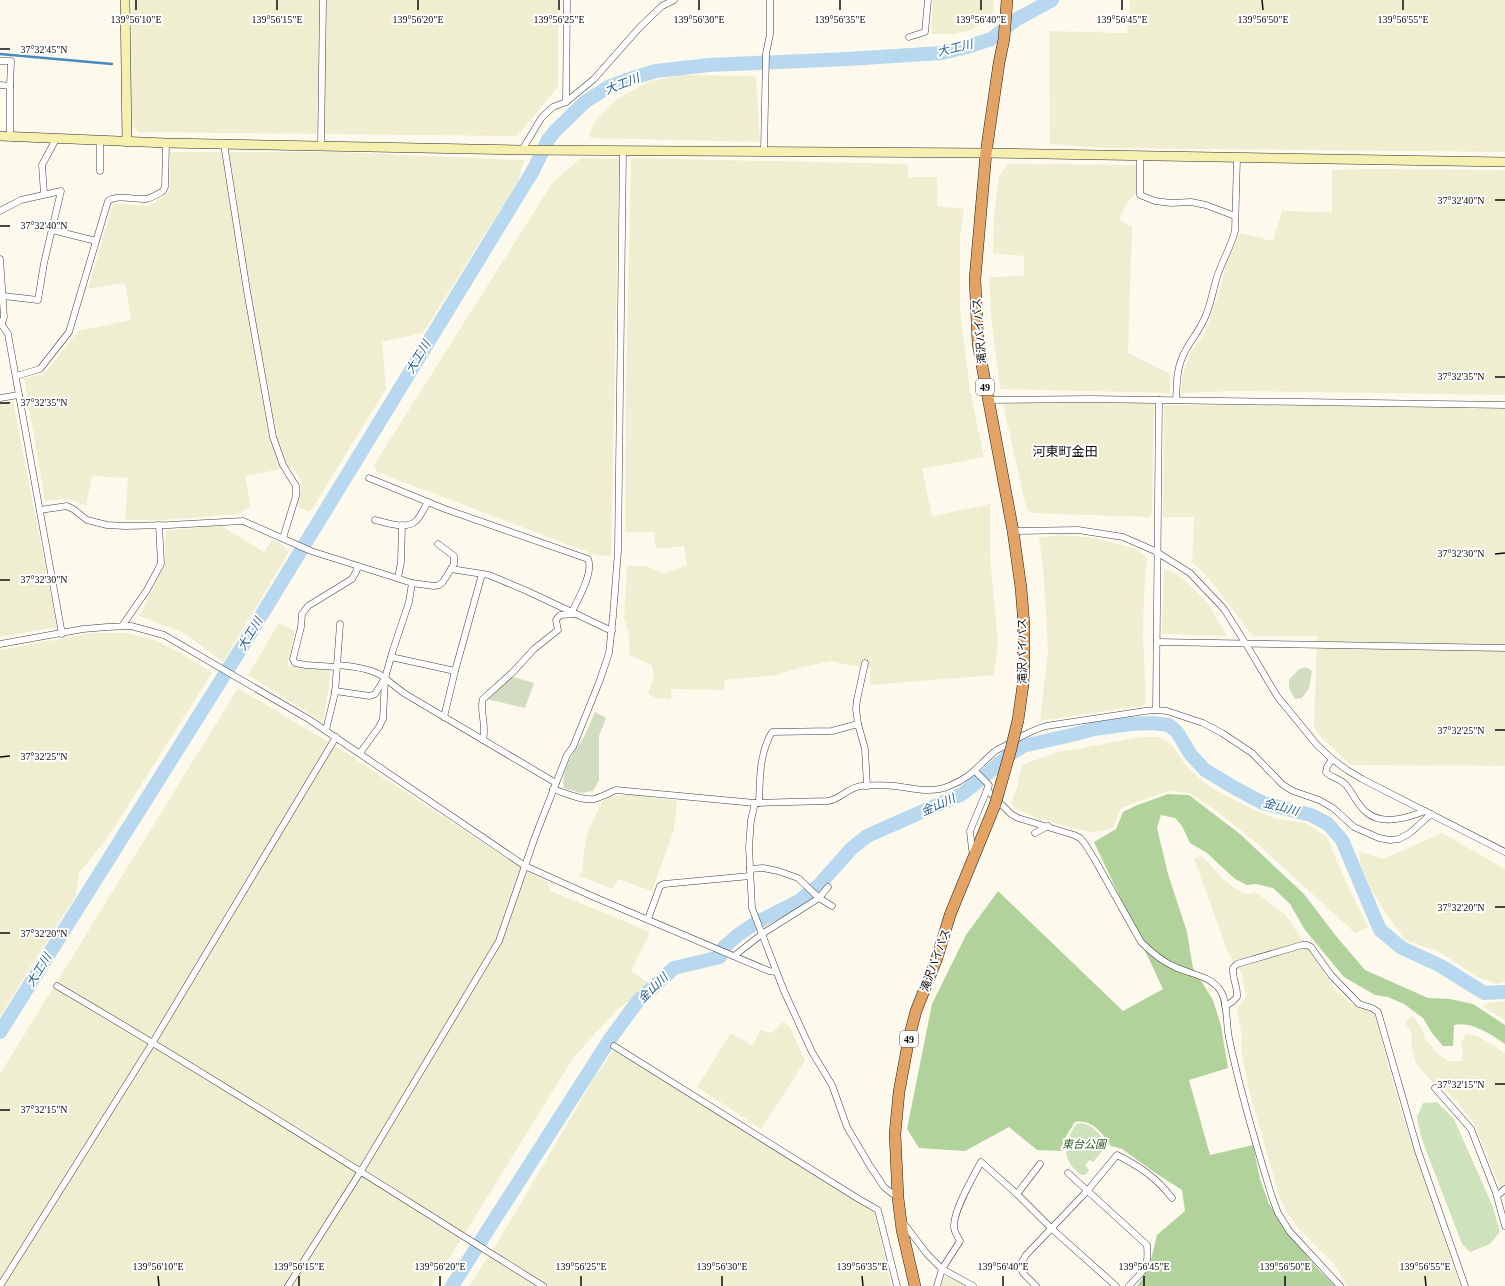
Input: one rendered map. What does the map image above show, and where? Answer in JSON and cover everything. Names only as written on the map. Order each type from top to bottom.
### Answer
[{"type":"highway","name":"滝沢バイパス","points":[[914,1286],[900,1218],[898,1198],[895,1134],[899,1092],[909,1038],[916,1011],[937,958],[950,915],[995,805],[1018,720],[1023,685],[1024,640],[1021,588],[1013,531],[978,344],[975,279],[986,153],[1007,1]]},
{"type":"street","points":[[125,0],[127,142]]},
{"type":"street","points":[[321,146],[323,0]]},
{"type":"street","points":[[566,102],[567,0]]},
{"type":"street","points":[[522,150],[542,117],[553,107],[566,102],[594,79],[640,27],[670,0]]},
{"type":"street","points":[[764,151],[766,54],[770,34],[770,0]]},
{"type":"street","points":[[909,38],[925,32],[928,0]]},
{"type":"street","points":[[0,60],[11,61],[10,136]]},
{"type":"street","points":[[0,85],[10,86]]},
{"type":"street","points":[[0,136],[127,142],[522,150],[986,153],[1505,162]]},
{"type":"street","points":[[44,194],[42,165],[56,139]]},
{"type":"street","points":[[100,141],[100,171]]},
{"type":"street","points":[[16,376],[40,369],[69,332],[107,205],[111,200],[151,198],[163,191],[165,187],[166,143]]},
{"type":"street","points":[[224,144],[273,437],[283,465],[296,486],[296,496],[282,538]]},
{"type":"street","points":[[288,1286],[361,1171],[499,941],[566,755],[573,747],[600,680],[609,653],[618,544],[623,150]]},
{"type":"street","points":[[1140,156],[1140,195],[1155,201],[1171,203],[1191,202],[1206,205],[1235,216]]},
{"type":"street","points":[[1176,400],[1180,362],[1188,346],[1201,328],[1217,277],[1235,231],[1238,158]]},
{"type":"street","points":[[0,211],[21,200],[61,190],[38,300],[3,296]]},
{"type":"street","points":[[52,230],[96,241]]},
{"type":"street","points":[[0,258],[4,317],[1,322],[8,334],[62,634]]},
{"type":"street","points":[[0,398],[19,395]]},
{"type":"street","points":[[988,400],[1090,399],[1505,405]]},
{"type":"street","points":[[1156,710],[1159,400]]},
{"type":"street","points":[[369,478],[428,502],[588,559],[590,568],[574,613]]},
{"type":"street","points":[[375,520],[402,525],[412,524],[417,520],[428,502]]},
{"type":"street","points":[[40,510],[67,506],[87,520],[96,523],[125,526],[243,521],[311,551],[412,583],[434,586],[443,582],[454,564],[454,556],[438,544]]},
{"type":"street","points":[[122,626],[147,590],[160,564],[159,525]]},
{"type":"street","points":[[398,578],[401,562],[402,525]]},
{"type":"street","points":[[1013,531],[1078,530],[1123,537],[1158,553],[1190,573],[1224,609],[1277,696],[1317,745],[1332,760],[1352,773],[1505,852]]},
{"type":"street","points":[[358,566],[352,578],[308,606],[302,614],[301,627],[293,659],[295,663],[306,665],[353,666],[368,670],[385,678],[407,695],[483,740],[555,786],[585,799],[600,797],[616,790],[757,803],[828,801],[833,800],[852,788],[867,786],[882,785],[927,790],[937,789],[961,781],[975,771],[992,753],[1030,730],[1046,726],[1156,710],[1180,715],[1203,723],[1222,733],[1252,753],[1283,785],[1293,792],[1324,802],[1354,827],[1379,838],[1390,840],[1410,833],[1428,813]]},
{"type":"street","points":[[451,568],[489,575],[612,630]]},
{"type":"street","points":[[444,717],[482,574]]},
{"type":"street","points":[[360,753],[383,719],[385,678],[409,602],[412,583]]},
{"type":"street","points":[[483,740],[485,725],[482,706],[483,699],[513,672],[534,649],[558,630],[556,620],[560,615],[574,613]]},
{"type":"street","points":[[326,730],[335,691],[340,624]]},
{"type":"street","points":[[0,644],[83,629],[122,626],[131,626],[164,635],[326,730],[525,866],[648,920],[769,971],[776,972]]},
{"type":"street","points":[[1157,642],[1505,648]]},
{"type":"street","points":[[391,656],[455,671]]},
{"type":"street","points":[[865,663],[857,700],[858,724],[865,749],[867,786]]},
{"type":"street","points":[[335,691],[370,696],[375,694],[385,678]]},
{"type":"street","points":[[858,724],[832,731],[772,732],[766,742],[762,760],[757,803],[749,831],[752,908],[776,972],[812,1052],[832,1085],[850,1132],[884,1187],[898,1198]]},
{"type":"street","points":[[0,1286],[153,1042],[336,737]]},
{"type":"street","points":[[1332,760],[1327,767],[1326,772],[1328,775],[1343,782],[1365,812],[1372,816],[1380,819],[1391,820],[1428,813]]},
{"type":"street","points":[[975,771],[989,785],[970,832],[972,850],[976,854]]},
{"type":"street","points":[[987,790],[1011,814],[1074,834],[1082,841],[1095,860],[1141,942],[1151,953],[1174,967],[1213,983],[1222,994],[1225,1006],[1228,1036],[1235,1065],[1272,1197],[1278,1213],[1290,1232],[1340,1286]]},
{"type":"street","points":[[1035,833],[1048,826]]},
{"type":"street","points":[[750,869],[763,868],[778,871],[798,878],[819,898],[832,906]]},
{"type":"street","points":[[648,920],[660,886],[664,884],[750,876]]},
{"type":"street","points":[[734,956],[762,934],[819,898],[828,887]]},
{"type":"street","points":[[1225,1006],[1237,997],[1233,971],[1233,968],[1237,964],[1308,945],[1314,950],[1331,975],[1359,1004],[1372,1008],[1378,1012],[1418,1151],[1465,1286]]},
{"type":"street","points":[[57,986],[153,1042],[361,1171],[542,1286]]},
{"type":"street","points":[[614,1046],[878,1210],[897,1286]]},
{"type":"street","points":[[1435,1088],[1471,1129],[1496,1196],[1505,1226]]},
{"type":"street","points":[[1036,1286],[1023,1273],[1020,1265],[1026,1255],[1088,1190],[1117,1154],[1141,1167],[1161,1185],[1172,1198]]},
{"type":"street","points":[[937,1286],[942,1270],[960,1241],[954,1228],[954,1220],[981,1162],[1017,1194],[1052,1229],[1116,1286]]},
{"type":"street","points":[[1017,1194],[1040,1164]]},
{"type":"street","points":[[1068,1174],[1088,1190],[1147,1245],[1148,1261],[1146,1267],[1129,1286]]},
{"type":"street","points":[[1496,1196],[1505,1190]]},
{"type":"street","points":[[900,1218],[927,1254],[942,1270],[973,1286]]},
{"type":"shaded area","points":[[132,0],[558,0],[558,87],[517,136],[139,132],[130,124]]},
{"type":"shaded area","points":[[933,0],[994,0],[993,12],[986,22],[971,30],[951,34],[931,34]]},
{"type":"shaded area","points":[[1130,0],[1505,0],[1505,152],[1103,148],[1050,144],[1049,31],[1127,33]]},
{"type":"shaded area","points":[[682,75],[756,76],[760,142],[591,138],[589,133],[596,120],[617,99],[650,81]]},
{"type":"shaded area","points":[[170,152],[336,152],[524,160],[517,183],[423,333],[382,342],[386,389],[310,512],[297,506],[303,483],[292,467],[245,476],[251,506],[239,514],[164,520],[125,520],[128,478],[92,476],[86,506],[69,499],[45,501],[24,378],[44,374],[78,331],[131,320],[125,283],[88,289],[113,203],[149,206],[170,192]]},
{"type":"shaded area","points":[[581,158],[619,159],[611,556],[596,555],[377,472],[374,465],[553,182]]},
{"type":"shaded area","points":[[631,158],[908,164],[908,177],[937,177],[937,206],[964,209],[960,237],[960,309],[970,390],[984,457],[922,469],[932,516],[990,504],[990,554],[998,644],[994,675],[870,685],[871,667],[852,666],[832,661],[798,668],[777,675],[725,680],[724,690],[671,689],[671,699],[656,698],[648,694],[654,676],[652,665],[629,655],[629,633],[624,619],[627,566],[647,566],[664,574],[687,565],[684,546],[659,549],[655,546],[655,532],[625,532],[626,386]]},
{"type":"shaded area","points":[[1008,164],[1137,165],[1137,192],[1127,203],[1119,219],[1132,227],[1128,353],[1170,374],[1170,393],[1000,389],[991,316],[989,277],[1024,276],[1024,256],[993,253],[994,217],[999,175]]},
{"type":"shaded area","points":[[1332,170],[1505,170],[1505,395],[1235,391],[1181,393],[1183,374],[1191,352],[1204,334],[1209,322],[1222,282],[1227,260],[1240,233],[1273,241],[1282,211],[1332,212]]},
{"type":"shaded area","points":[[13,401],[57,627],[0,637],[0,403]]},
{"type":"shaded area","points":[[1154,403],[1152,512],[1150,517],[1031,513],[1026,507],[1003,404]]},
{"type":"shaded area","points":[[1164,405],[1505,409],[1505,766],[1351,765],[1319,735],[1314,728],[1317,636],[1253,636],[1217,589],[1201,570],[1192,563],[1194,517],[1163,517]]},
{"type":"shaded area","points":[[220,525],[264,552],[272,540],[281,544],[289,552],[223,662],[184,633],[139,616],[164,567],[166,531]]},
{"type":"shaded area","points":[[1062,535],[1095,538],[1136,549],[1147,558],[1144,592],[1143,635],[1146,705],[1040,721],[1048,651],[1044,578],[1039,537]]},
{"type":"shaded area","points":[[1164,568],[1175,573],[1190,585],[1209,605],[1227,636],[1162,634]]},
{"type":"shaded area","points":[[279,623],[295,631],[287,666],[330,670],[329,687],[323,722],[248,675]]},
{"type":"shaded area","points":[[92,633],[128,633],[158,641],[212,673],[106,840],[79,873],[76,895],[0,1016],[0,650]]},
{"type":"shaded area","points":[[238,688],[340,749],[518,866],[547,882],[551,891],[650,932],[631,971],[650,984],[616,1011],[574,1057],[432,1286],[0,1286],[0,1074]]},
{"type":"shaded area","points":[[1141,737],[1158,737],[1170,743],[1185,764],[1205,784],[1246,806],[1276,819],[1306,823],[1327,837],[1343,876],[1368,927],[1355,933],[1254,841],[1218,812],[1189,793],[1168,791],[1121,808],[1113,828],[1091,832],[1064,826],[1027,814],[1016,809],[1011,803],[1018,785],[1022,765],[1054,753]]},
{"type":"shaded area","points":[[631,794],[677,801],[674,830],[652,891],[618,879],[613,889],[579,876],[582,870],[585,844],[589,829],[603,800],[615,796]]},
{"type":"shaded area","points":[[1442,833],[1505,869],[1505,982],[1498,984],[1477,977],[1438,951],[1405,940],[1371,889],[1361,866],[1359,851],[1383,859]]},
{"type":"shaded area","points":[[1202,856],[1224,880],[1239,891],[1248,894],[1255,892],[1285,914],[1333,987],[1350,1003],[1371,1011],[1375,1016],[1400,1108],[1460,1286],[1347,1286],[1334,1264],[1299,1229],[1286,1211],[1279,1195],[1249,1090],[1241,1049],[1242,1038],[1237,1008],[1246,997],[1243,979],[1239,968],[1229,955],[1194,859]]},
{"type":"shaded area","points":[[1505,1001],[1505,1020],[1483,1006],[1487,1003]]},
{"type":"shaded area","points":[[1412,1015],[1421,1027],[1426,1040],[1438,1054],[1449,1061],[1462,1061],[1463,1053],[1461,1044],[1466,1033],[1480,1037],[1505,1053],[1505,1201],[1474,1123],[1439,1083],[1432,1082],[1416,1063],[1412,1049],[1412,1033],[1405,1023]]},
{"type":"shaded area","points":[[783,1022],[790,1027],[805,1061],[761,1129],[697,1087],[731,1033],[753,1046],[760,1030],[772,1033]]},
{"type":"shaded area","points":[[614,1050],[875,1213],[891,1286],[469,1286],[505,1230],[594,1078]]},
{"type":"shaded area","points":[[946,1276],[951,1278],[965,1286],[940,1286]]},
{"type":"green space","points":[[1306,667],[1312,671],[1309,688],[1302,698],[1295,699],[1289,688],[1289,680],[1299,669]]},
{"type":"green space","points":[[510,676],[534,683],[525,708],[486,699]]},
{"type":"green space","points":[[595,712],[606,718],[599,736],[599,780],[593,791],[581,793],[564,788],[564,775],[568,763],[584,737]]},
{"type":"green space","points":[[1168,794],[1189,795],[1240,834],[1304,894],[1336,936],[1365,970],[1428,998],[1450,999],[1473,1004],[1505,1025],[1505,1044],[1475,1027],[1461,1024],[1454,1025],[1453,1046],[1443,1046],[1432,1033],[1423,1018],[1404,1004],[1388,997],[1375,995],[1344,977],[1305,930],[1290,904],[1273,888],[1256,884],[1247,885],[1235,879],[1207,853],[1190,843],[1182,826],[1175,818],[1161,815],[1157,828],[1168,874],[1187,932],[1193,968],[1213,1000],[1221,1026],[1228,1068],[1189,1080],[1210,1155],[1253,1145],[1260,1179],[1269,1204],[1286,1230],[1318,1269],[1335,1286],[1137,1286],[1149,1268],[1157,1235],[1185,1211],[1182,1190],[1122,1149],[1111,1146],[1096,1128],[1087,1123],[1075,1122],[1066,1136],[1064,1151],[1037,1150],[1009,1127],[965,1151],[919,1148],[907,1129],[932,1004],[966,935],[998,891],[1123,1011],[1163,989],[1094,842],[1116,829],[1123,812]]},
{"type":"green space","points":[[1437,1102],[1454,1119],[1493,1207],[1500,1232],[1490,1244],[1470,1252],[1462,1244],[1421,1137],[1417,1117],[1423,1103]]},
{"type":"green space","name":"東台公園","points":[[1083,1123],[1092,1127],[1109,1144],[1106,1146],[1103,1144],[1100,1146],[1102,1151],[1093,1162],[1090,1160],[1085,1165],[1089,1170],[1085,1175],[1081,1175],[1070,1163],[1066,1151],[1068,1139],[1076,1124]]},
{"type":"waterway","name":"大工川","points":[[0,1032],[242,647],[534,169],[548,140],[555,131],[585,102],[608,87],[656,71],[709,65],[942,53],[991,39],[1017,19],[1052,0]]},
{"type":"waterway","points":[[0,54],[112,64]]},
{"type":"waterway","name":"金山川","points":[[452,1286],[610,1039],[638,1001],[674,968],[720,957],[724,947],[738,935],[754,924],[799,901],[819,885],[851,849],[867,836],[962,794],[1009,755],[1023,746],[1094,729],[1131,724],[1153,723],[1169,725],[1177,732],[1191,755],[1205,770],[1263,803],[1311,815],[1328,824],[1342,840],[1380,930],[1402,948],[1441,966],[1484,993],[1505,992]]},
{"type":"district","name":"河東町金田","points":[[1065,451]]}]
